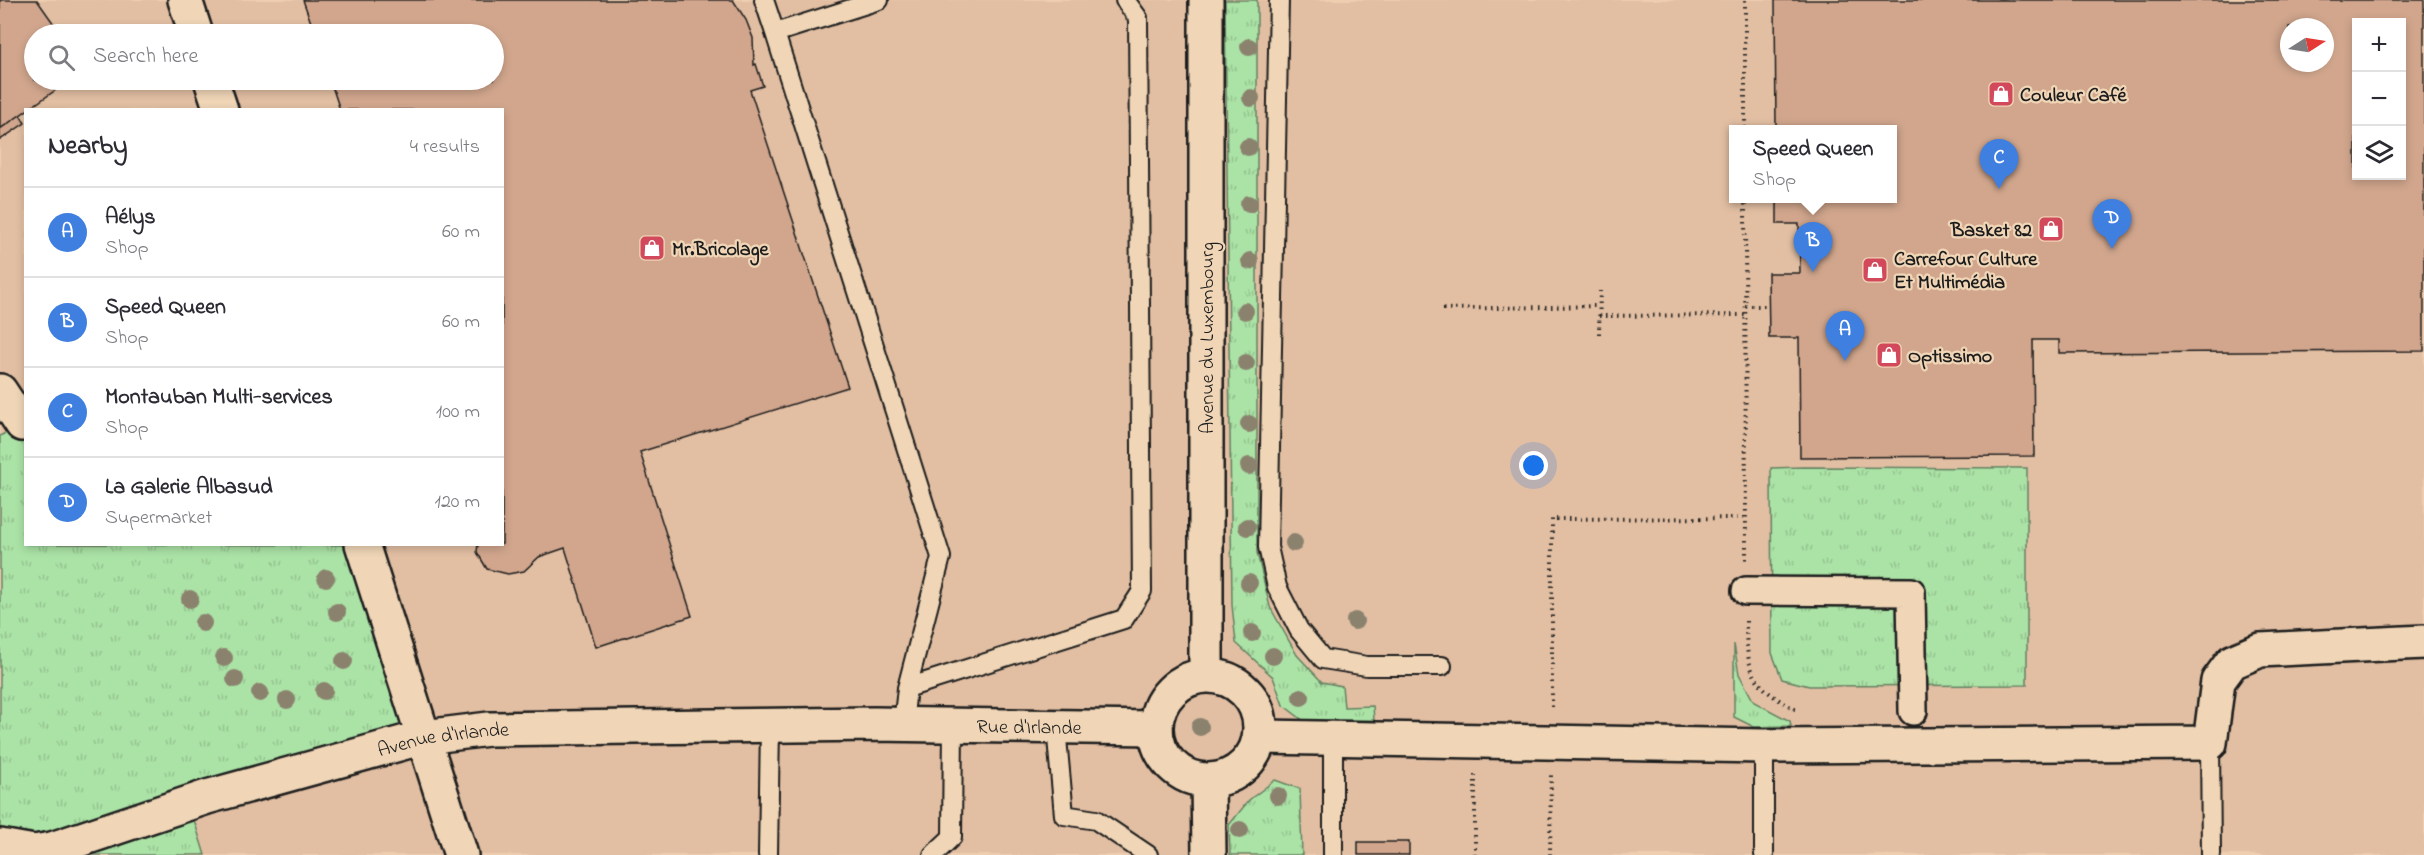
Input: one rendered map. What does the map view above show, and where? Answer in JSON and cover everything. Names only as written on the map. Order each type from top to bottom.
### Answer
[{"type":"street","points":[[185,0],[193,24]]},
{"type":"street","name":"Avenue du Luxembourg","points":[[1206,0],[1206,676]]},
{"type":"street","points":[[214,90],[220,108]]},
{"type":"street","points":[[0,391],[22,424]]},
{"type":"street","points":[[363,546],[461,855]]},
{"type":"street","points":[[1746,591],[1911,592],[1912,711]]},
{"type":"street","points":[[1260,737],[1764,746],[2210,743],[2218,681],[2232,662],[2260,650],[2424,642]]},
{"type":"street","points":[[1206,676],[1221,677],[1235,684],[1247,694],[1258,714],[1260,737],[1253,754],[1242,768],[1226,777],[1208,781],[1192,778],[1178,771],[1166,759],[1158,745],[1156,728],[1158,712],[1165,698],[1176,686],[1190,679],[1206,676]]},
{"type":"street","name":"Avenue d'Irlande","points":[[0,846],[34,852],[52,849],[207,797],[424,737],[489,729],[903,724]]},
{"type":"street","name":"Rue d'Irlande","points":[[903,724],[1156,728]]},
{"type":"street","points":[[1208,781],[1209,855]]},
{"type":"lane","points":[[764,0],[941,557],[907,688],[903,724]]},
{"type":"lane","points":[[775,33],[879,0]]},
{"type":"lane","points":[[907,688],[1124,619],[1142,591],[1138,18],[1125,0]]},
{"type":"lane","points":[[1280,0],[1268,547],[1277,587],[1299,630],[1323,659],[1367,666],[1442,666]]},
{"type":"lane","points":[[933,855],[952,837],[953,725]]},
{"type":"lane","points":[[768,855],[770,726]]},
{"type":"lane","points":[[1056,727],[1064,815],[1096,820],[1148,855]]},
{"type":"lane","points":[[1333,738],[1333,855]]},
{"type":"lane","points":[[2210,743],[2211,855]]},
{"type":"lane","points":[[1764,746],[1764,855]]},
{"type":"path","points":[[1745,0],[1745,125]]},
{"type":"path","points":[[1745,203],[1746,640],[1752,676],[1774,698],[1799,711]]},
{"type":"path","points":[[1599,334],[1600,291]]},
{"type":"path","points":[[1443,309],[1599,306]]},
{"type":"path","points":[[1745,306],[1769,306]]},
{"type":"path","points":[[1599,316],[1745,315]]},
{"type":"path","points":[[1550,855],[1552,519],[1746,518]]},
{"type":"path","points":[[1475,768],[1475,855]]},
{"type":"shaded area","points":[[0,0],[2424,0],[2424,855],[0,855]]},
{"type":"green space","points":[[1225,0],[1257,0],[1257,553],[1270,607],[1297,655],[1322,682],[1342,686],[1344,707],[1373,706],[1374,720],[1304,721],[1283,705],[1273,677],[1236,643],[1232,605]]},
{"type":"green space","points":[[24,423],[24,546],[362,546],[424,737],[189,804],[205,855],[0,855],[0,436]]},
{"type":"green space","points":[[1771,468],[2027,468],[2027,685],[1809,686],[1782,679],[1772,653]]},
{"type":"green space","points":[[1734,644],[1739,674],[1754,702],[1790,721],[1791,726],[1754,727],[1734,717]]},
{"type":"green space","points":[[1275,780],[1300,789],[1302,855],[1230,855],[1229,825],[1249,800]]},
{"type":"building","points":[[0,0],[37,0],[54,24],[24,24],[24,90],[56,90],[30,108],[24,108],[24,112],[0,129]]},
{"type":"building","name":"Mr.Bricolage","points":[[303,0],[733,0],[746,20],[753,38],[754,65],[756,64],[763,86],[750,90],[848,387],[640,452],[692,616],[596,647],[565,548],[539,557],[524,571],[508,574],[487,569],[477,552],[478,546],[504,546],[504,108],[339,108],[333,90],[504,90],[504,24],[311,24]]},
{"type":"building","points":[[1775,0],[2424,0],[2424,351],[2059,353],[2059,340],[2033,340],[2034,456],[1800,457],[1799,338],[1769,338],[1768,273],[1800,273],[1799,224],[1777,224],[1777,203],[1897,203],[1897,125],[1776,125]]},
{"type":"building","points":[[20,115],[24,121],[24,124],[0,140],[0,129]]},
{"type":"building","points":[[1358,842],[1409,842],[1409,855],[1358,855]]},
{"type":"place","name":"Couleur Café","points":[[2001,94]]},
{"type":"place","name":"Montauban Multi-services","points":[[1999,189]]},
{"type":"place","name":"Basket 82","points":[[2051,229]]},
{"type":"place","name":"Mr.Bricolage","points":[[652,248]]},
{"type":"place","name":"La Galerie Albasud","points":[[2112,249]]},
{"type":"place","name":"Carrefour Culture Et Multimédia","points":[[1875,270]]},
{"type":"place","name":"Speed Queen","points":[[1813,272]]},
{"type":"place","name":"Optissimo","points":[[1889,355]]},
{"type":"place","name":"Aélys","points":[[1845,361]]}]
